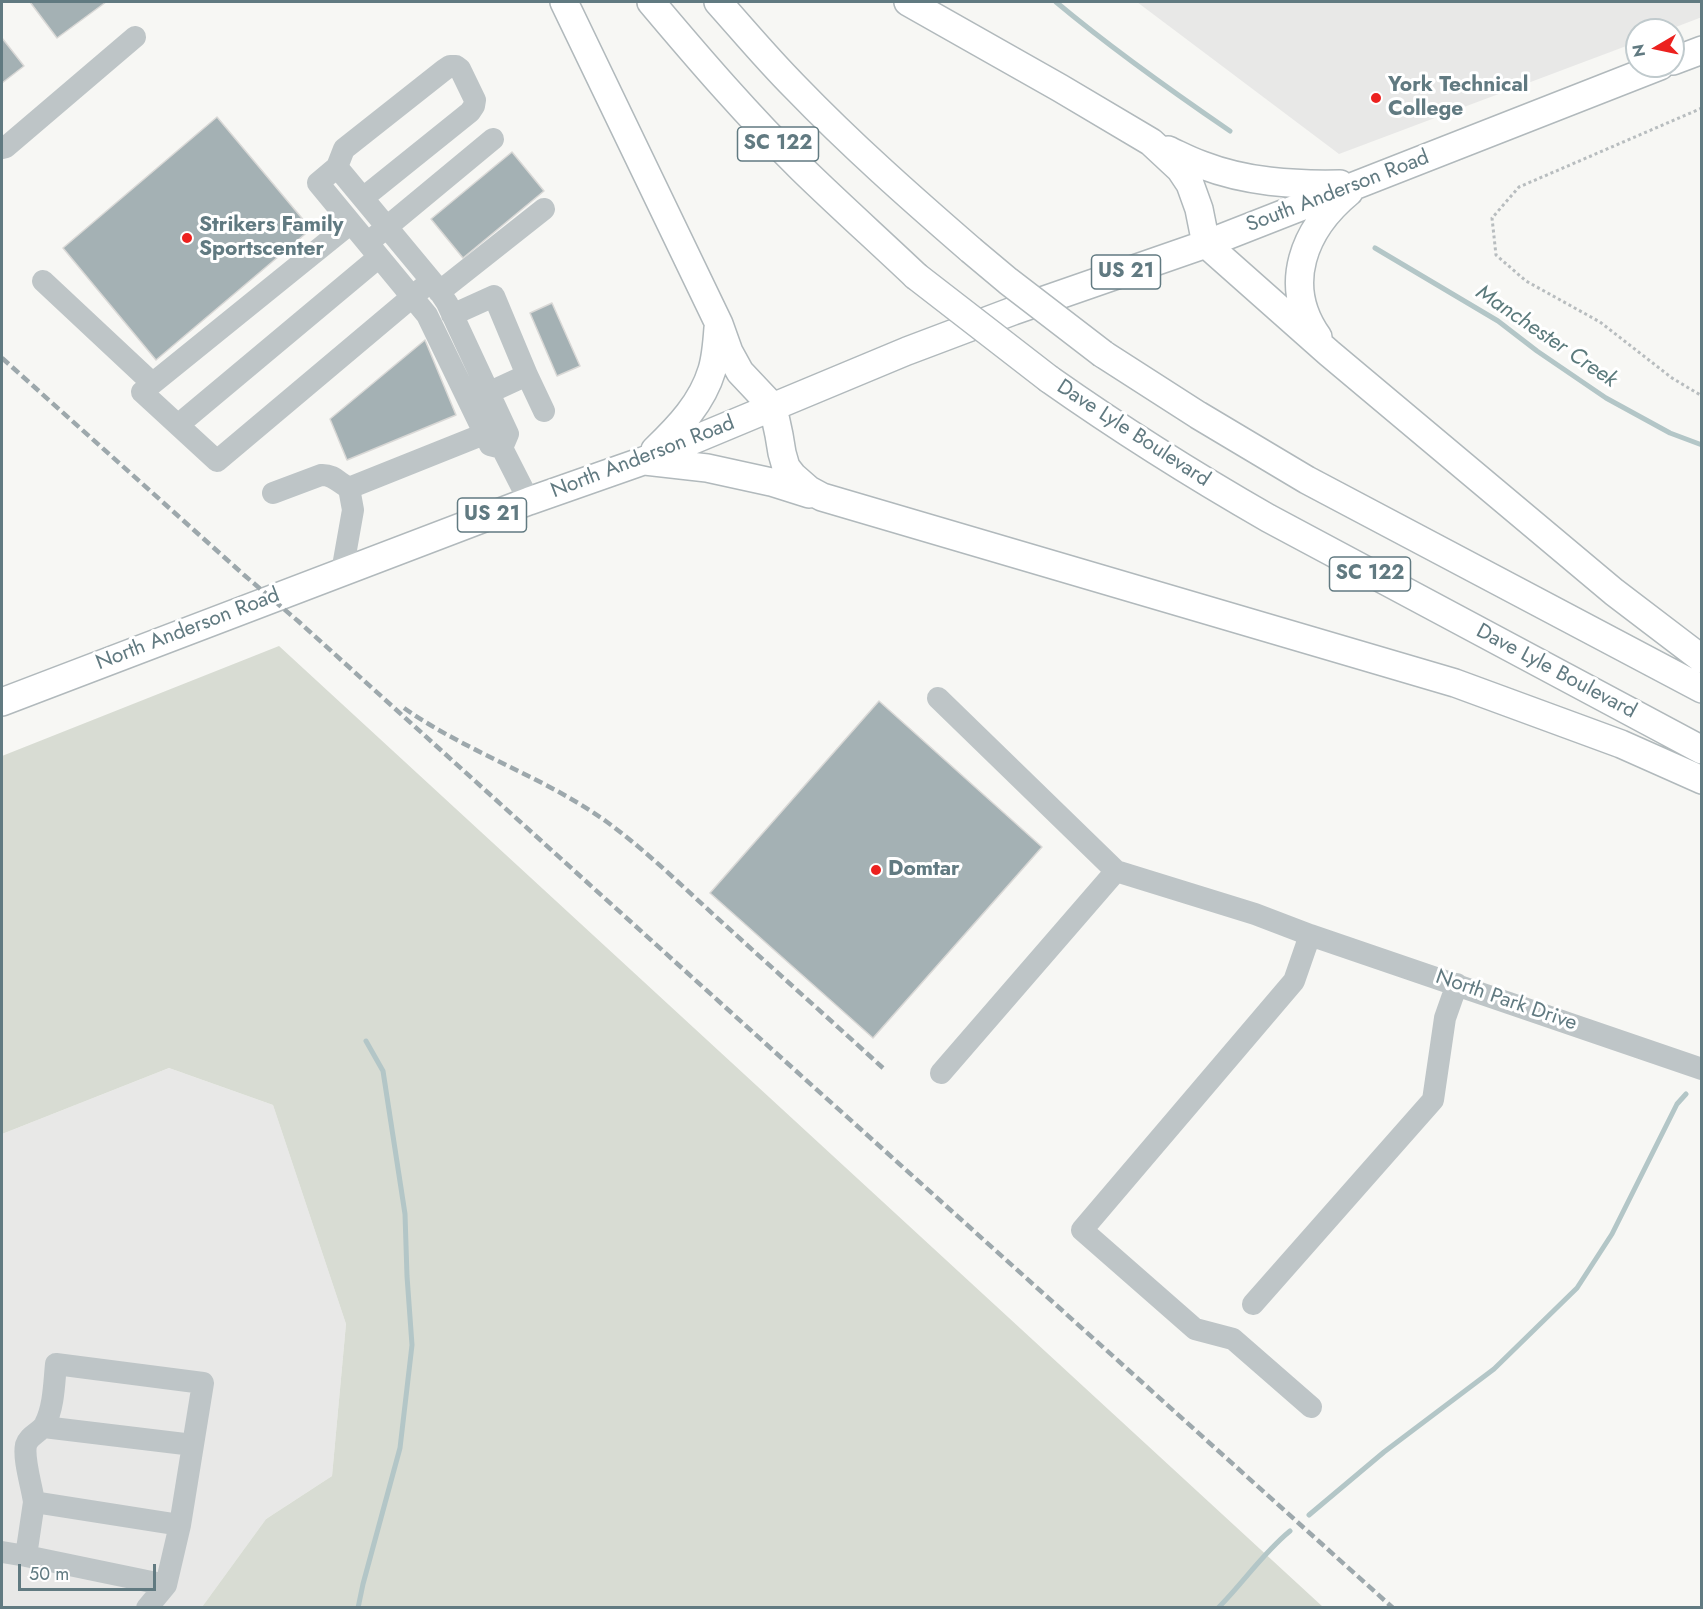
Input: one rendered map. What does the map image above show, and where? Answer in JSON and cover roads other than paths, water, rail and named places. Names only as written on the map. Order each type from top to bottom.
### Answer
[{"type":"main road","points":[[564,2],[719,324],[729,352],[740,372],[773,407],[786,467],[809,490],[822,497]]},
{"type":"main road","name":"Dave Lyle Boulevard","points":[[651,2],[690,49],[802,169],[916,276],[1049,379],[1209,484],[1268,518],[1701,750]]},
{"type":"main road","name":"SC 122","points":[[718,2],[795,88],[879,169],[1008,281],[1103,354],[1197,415],[1306,480],[1701,689]]},
{"type":"main road","points":[[908,2],[1150,142],[1201,165],[1229,174],[1283,183],[1310,185],[1359,183]]},
{"type":"main road","points":[[1685,56],[1701,50]]},
{"type":"main road","name":"South Anderson Road","points":[[1013,311],[1206,244],[1629,78]]},
{"type":"main road","points":[[1150,142],[1180,169],[1190,184],[1199,209],[1206,244],[1329,353],[1614,592],[1701,659]]},
{"type":"main road","points":[[1329,353],[1305,314],[1299,271],[1305,248],[1317,227],[1336,202],[1359,183]]},
{"type":"main road","name":"North Anderson Road","points":[[2,702],[529,501],[643,460],[907,351],[1013,311]]},
{"type":"main road","points":[[643,460],[673,433],[696,405],[712,370],[719,324]]},
{"type":"main road","points":[[643,460],[707,468],[771,482],[1455,684],[1621,744],[1701,780]]},
{"type":"street","points":[[2,148],[135,37]]},
{"type":"street","points":[[363,198],[470,112],[475,100],[460,69],[456,66],[450,66],[444,70],[344,150],[338,167],[318,183],[427,315],[478,397],[508,434],[502,448]]},
{"type":"street","points":[[178,425],[373,250],[387,227],[493,139]]},
{"type":"street","points":[[338,167],[435,286],[452,315],[478,397],[484,434],[490,445],[502,448],[529,501]]},
{"type":"street","points":[[43,281],[147,387],[178,425],[217,461],[412,296],[435,286],[544,209]]},
{"type":"street","points":[[147,387],[351,223]]},
{"type":"street","points":[[452,315],[494,296],[544,411]]},
{"type":"street","points":[[478,397],[527,375]]},
{"type":"street","points":[[273,493],[321,475],[328,475],[349,488],[484,434]]},
{"type":"street","points":[[342,572],[353,510],[349,488]]},
{"type":"street","points":[[938,698],[1116,871],[940,1073]]},
{"type":"street","name":"North Park Drive","points":[[1116,871],[1255,914],[1701,1069]]},
{"type":"street","points":[[1311,935],[1294,981],[1082,1230],[1195,1329],[1233,1340],[1311,1407]]},
{"type":"street","points":[[1253,1304],[1433,1100],[1445,1018],[1457,984]]},
{"type":"street","points":[[44,1427],[51,1407],[56,1364],[203,1383],[180,1525],[166,1585],[147,1608]]},
{"type":"street","points":[[26,1556],[34,1502],[26,1459],[26,1444],[32,1434],[44,1427],[193,1445]]},
{"type":"street","points":[[34,1502],[180,1525]]},
{"type":"street","points":[[2,1552],[166,1585]]},
{"type":"waterway","name":"Manchester Creek","points":[[1056,2],[1141,68],[1230,131]]},
{"type":"waterway","name":"Manchester Creek","points":[[1375,248],[1498,321],[1606,398],[1670,433],[1702,445]]},
{"type":"waterway","points":[[358,1608],[400,1448],[412,1345],[405,1214],[383,1071],[366,1041]]},
{"type":"waterway","points":[[1309,1515],[1384,1452],[1494,1369],[1577,1288],[1612,1234],[1677,1104],[1686,1094]]},
{"type":"waterway","points":[[1218,1608],[1290,1531]]},
{"type":"railway","points":[[2,358],[298,621],[1393,1608]]},
{"type":"railway","points":[[404,708],[428,724],[557,791],[607,822],[662,867],[883,1068]]},
{"type":"place","name":"York Technical College","points":[[1376,98]]},
{"type":"place","name":"Strikers Family Sportscenter","points":[[187,238]]},
{"type":"place","name":"Domtar","points":[[876,870]]}]
